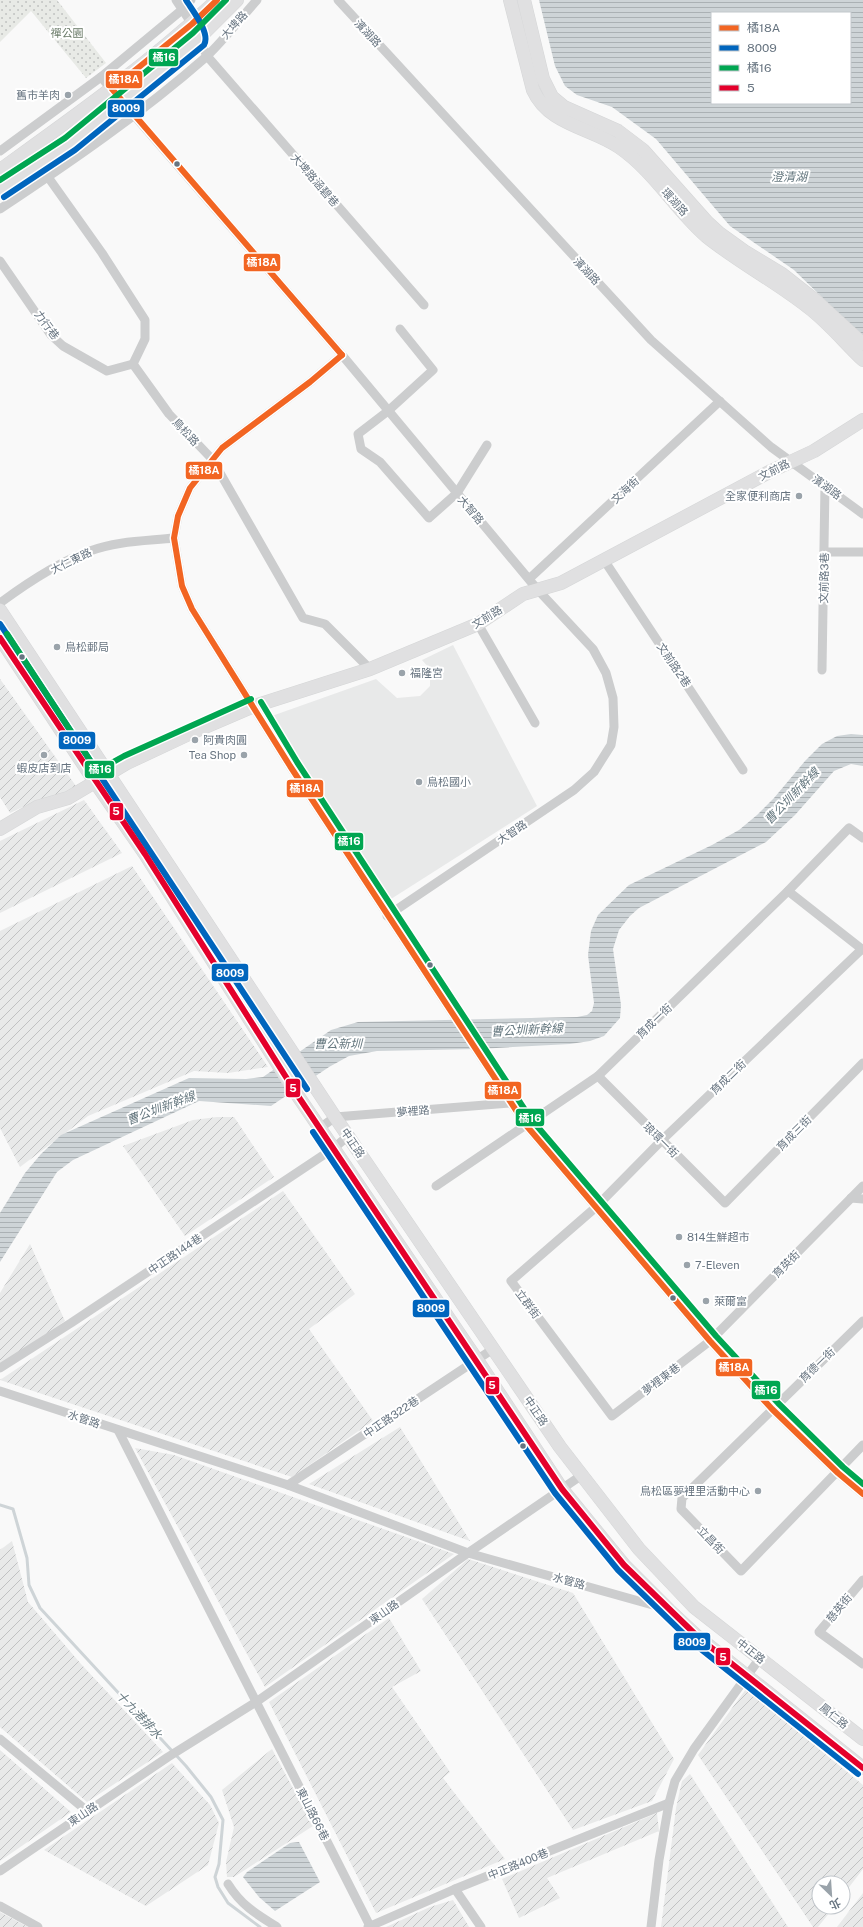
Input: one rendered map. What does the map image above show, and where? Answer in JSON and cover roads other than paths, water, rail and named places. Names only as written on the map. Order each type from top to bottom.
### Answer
[{"type":"main road","points":[[0,170],[112,89],[192,24],[217,0]]},
{"type":"main road","name":"大埤路","points":[[0,190],[70,144],[123,102],[198,40],[238,0]]},
{"type":"main road","name":"環湖路","points":[[510,0],[533,90],[538,101],[563,121],[587,130],[614,144],[642,166],[706,235],[736,258],[778,284],[810,308],[863,360]]},
{"type":"main road","name":"環湖路","points":[[524,0],[543,79],[552,97],[564,107],[618,131],[643,150],[707,222],[744,251],[782,274],[815,300],[863,344]]},
{"type":"main road","points":[[518,29],[531,26]]},
{"type":"main road","name":"文前路","points":[[0,830],[37,807],[68,798],[134,759],[254,706],[370,669],[478,624],[523,594],[561,583],[792,461],[814,451],[863,420]]},
{"type":"main road","points":[[0,610],[109,773]]},
{"type":"main road","points":[[0,638],[95,782]]},
{"type":"main road","name":"中正路","points":[[109,773],[335,1117],[560,1447],[639,1549],[694,1607],[806,1694]]},
{"type":"main road","name":"中正路","points":[[95,782],[146,854],[298,1096],[478,1360],[562,1489],[624,1565],[669,1610],[698,1637],[789,1708]]},
{"type":"main road","name":"鳳仁路","points":[[806,1694],[863,1739]]},
{"type":"main road","name":"鳳仁路","points":[[789,1708],[863,1768]]},
{"type":"street","name":"大埤路涵碧巷","points":[[176,0],[192,24],[198,40],[207,56],[424,305]]},
{"type":"street","points":[[0,151],[100,77],[183,9],[190,0]]},
{"type":"street","name":"大埤路","points":[[0,209],[48,177],[134,114],[207,56],[257,0]]},
{"type":"street","name":"濱湖路","points":[[338,0],[651,340],[771,447],[863,514]]},
{"type":"street","name":"大智路","points":[[100,77],[134,114],[342,355],[537,589],[593,649],[606,673],[613,698],[614,727],[612,745],[594,772],[574,790],[387,916]]},
{"type":"street","points":[[48,177],[102,253],[145,320],[145,340],[133,364]]},
{"type":"street","name":"力行巷","points":[[0,261],[51,335],[64,346],[107,371],[133,364]]},
{"type":"street","points":[[400,329],[433,370],[388,411],[358,434],[361,450],[380,462],[428,518],[457,493],[487,445]]},
{"type":"street","points":[[342,355],[310,382],[222,448],[190,488],[178,516],[174,538],[182,586],[192,609],[254,706],[290,766],[387,916],[525,1124],[710,1342],[772,1409],[863,1494]]},
{"type":"street","name":"鳥松路","points":[[133,364],[169,414],[212,459],[302,618],[325,624],[370,669]]},
{"type":"street","name":"文海街","points":[[529,579],[720,400]]},
{"type":"street","name":"文前路3巷","points":[[822,670],[825,486]]},
{"type":"street","name":"大仁東路","points":[[0,603],[64,562],[90,550],[118,543],[174,538]]},
{"type":"street","points":[[824,552],[863,552]]},
{"type":"street","name":"文前路2巷","points":[[604,560],[743,770]]},
{"type":"street","points":[[478,624],[535,723]]},
{"type":"street","name":"育成一街","points":[[436,1186],[525,1124],[598,1076],[788,891],[849,828],[863,838]]},
{"type":"street","points":[[788,891],[862,949]]},
{"type":"street","name":"育成二街","points":[[595,1208],[661,1141],[862,949]]},
{"type":"street","name":"育成三街","points":[[725,1203],[863,1063]]},
{"type":"street","name":"琅環一街","points":[[598,1076],[661,1141],[725,1203]]},
{"type":"street","name":"夢裡路","points":[[335,1117],[511,1103]]},
{"type":"street","points":[[320,1128],[335,1117]]},
{"type":"street","name":"中正路144巷","points":[[0,1368],[78,1319],[334,1148],[348,1136]]},
{"type":"street","name":"育英街","points":[[710,1342],[863,1186]]},
{"type":"street","points":[[851,1198],[863,1199]]},
{"type":"street","name":"立群街","points":[[595,1208],[511,1281],[612,1416]]},
{"type":"street","name":"育德一街","points":[[772,1409],[863,1321]]},
{"type":"street","name":"夢裡東巷","points":[[612,1416],[710,1342]]},
{"type":"street","name":"中正路322巷","points":[[288,1485],[494,1349]]},
{"type":"street","name":"水管路","points":[[0,1391],[169,1448],[288,1485],[468,1553],[669,1610]]},
{"type":"street","name":"立昌街","points":[[772,1409],[680,1500],[682,1510],[741,1571],[838,1472]]},
{"type":"street","name":"東山路66巷","points":[[118,1430],[369,1926]]},
{"type":"street","points":[[838,1472],[863,1446]]},
{"type":"street","name":"東山路","points":[[0,1871],[168,1757],[256,1702],[582,1475]]},
{"type":"street","name":"慈英街","points":[[863,1580],[819,1632],[863,1664]]},
{"type":"street","points":[[651,1927],[659,1860],[669,1803],[675,1781],[694,1748],[760,1658]]},
{"type":"street","points":[[0,1739],[87,1811]]},
{"type":"street","name":"中正路400巷","points":[[369,1926],[455,1889],[669,1803]]},
{"type":"street","points":[[228,1884],[237,1899],[250,1910],[277,1927]]},
{"type":"street","points":[[455,1889],[481,1927]]},
{"type":"street","points":[[0,1906],[38,1927]]},
{"type":"water","name":"澄清湖","points":[[539,0],[863,0],[863,337],[794,270],[730,226],[656,139],[612,107],[577,95],[565,86],[555,66]]},
{"type":"water","name":"曹公新圳","points":[[851,734],[863,735],[863,766],[851,764],[834,771],[795,815],[766,842],[639,908],[630,916],[619,930],[613,949],[621,1005],[620,1018],[604,1036],[590,1041],[570,1044],[478,1049],[377,1051],[349,1056],[329,1067],[271,1106],[199,1101],[73,1160],[57,1172],[0,1262],[0,1213],[25,1173],[41,1154],[61,1135],[189,1078],[246,1079],[263,1077],[331,1030],[358,1022],[577,1017],[587,1015],[592,1011],[594,1003],[588,955],[591,931],[598,915],[629,885],[712,845],[739,830],[774,798],[805,761],[822,744],[837,736]]},
{"type":"water","points":[[299,1842],[320,1882],[275,1911],[259,1897],[243,1877],[247,1872],[290,1843]]},
{"type":"waterway","name":"十九港排水","points":[[0,1505],[13,1509],[27,1558],[29,1585],[40,1608],[186,1766],[211,1797],[223,1820],[219,1864],[215,1877],[218,1887],[228,1903],[260,1927]]},
{"type":"place","name":"舊市羊肉","points":[[68,95]]},
{"type":"place","name":"全家便利商店","points":[[799,496]]},
{"type":"place","name":"鳥松郵局","points":[[57,647]]},
{"type":"place","name":"福隆宮","points":[[402,673]]},
{"type":"place","name":"阿貴肉圓","points":[[195,740]]},
{"type":"place","name":"蝦皮店到店","points":[[44,755]]},
{"type":"place","name":"Tea Shop","points":[[244,755]]},
{"type":"place","name":"鳥松國小","points":[[419,782]]},
{"type":"place","name":"814生鮮超市","points":[[679,1237]]},
{"type":"place","name":"7-Eleven","points":[[687,1265]]},
{"type":"place","name":"萊爾富","points":[[706,1301]]},
{"type":"place","name":"鳥松區夢裡里活動中心","points":[[758,1491]]},
{"type":"park label","name":"禪公園","points":[[67,33]]},
{"type":"water label","name":"曹公圳新幹線","points":[[792,796]]},
{"type":"water label","name":"曹公圳新幹線","points":[[527,1030]]},
{"type":"water label","name":"曹公圳新幹線","points":[[161,1108]]}]
